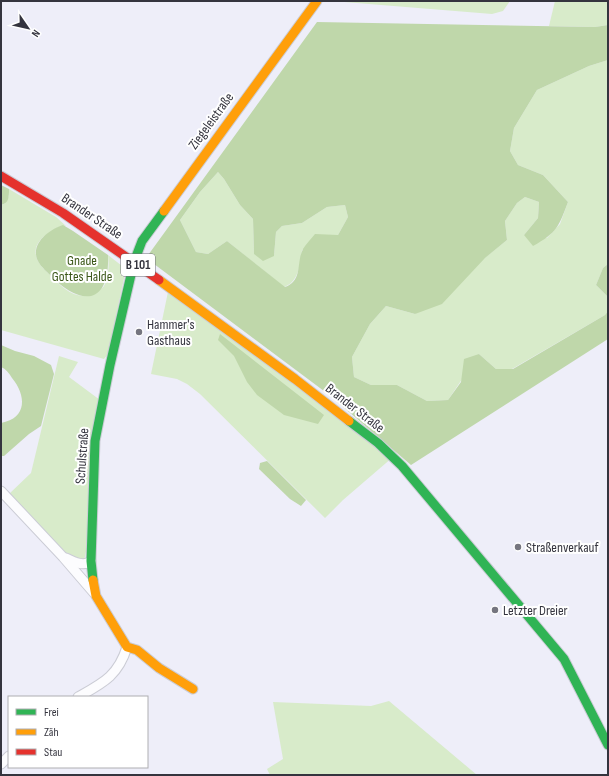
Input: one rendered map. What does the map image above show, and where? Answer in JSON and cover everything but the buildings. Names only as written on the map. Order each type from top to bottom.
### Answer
[{"type":"main road","name":"Ziegeleistraße","points":[[134,262],[142,241],[317,1]]},
{"type":"main road","name":"Brander Straße","points":[[1,176],[62,212],[134,262],[319,397],[393,457],[564,659],[608,745]]},
{"type":"main road","name":"Schulstraße","points":[[127,647],[96,596],[91,560],[95,441],[110,365],[134,262]]},
{"type":"main road","points":[[127,647],[137,650],[159,668],[193,690]]},
{"type":"street","points":[[1,491],[64,557],[96,596]]},
{"type":"street","points":[[64,557],[73,562],[85,564],[89,563],[91,560]]},
{"type":"street","points":[[80,696],[105,681],[114,672],[120,664],[127,647]]},
{"type":"green space","points":[[332,1],[510,1],[503,11],[492,14]]},
{"type":"green space","points":[[555,1],[608,1],[608,25],[595,27],[549,26]]},
{"type":"green space","points":[[317,22],[595,27],[608,25],[608,60],[589,66],[537,90],[514,128],[510,151],[518,165],[543,175],[568,202],[556,228],[547,237],[533,246],[524,235],[538,218],[539,202],[525,197],[517,203],[505,221],[507,240],[485,258],[442,304],[415,314],[386,306],[370,324],[352,357],[354,377],[371,385],[397,385],[427,401],[448,400],[461,382],[464,359],[479,354],[496,369],[513,369],[605,315],[608,311],[608,339],[411,465],[328,394],[146,258]],"holes":[[[218,172],[240,205],[253,219],[254,254],[263,261],[274,256],[276,232],[282,226],[302,223],[327,207],[345,205],[348,217],[338,235],[315,234],[303,249],[297,276],[291,284],[285,287],[227,241],[208,254],[196,252],[180,220],[200,192]]]},
{"type":"green space","points":[[608,60],[608,264],[603,268],[596,285],[608,297],[608,311],[605,315],[512,369],[496,369],[479,354],[448,400],[427,401],[397,385],[371,385],[354,377],[352,357],[370,324],[386,306],[415,314],[507,240],[505,221],[517,203],[525,197],[539,202],[538,218],[524,235],[547,238],[560,224],[568,202],[543,175],[518,165],[510,151],[514,128],[537,90],[589,66]]},
{"type":"green space","points":[[218,172],[240,205],[253,219],[254,254],[274,256],[276,232],[282,226],[302,223],[327,207],[345,205],[348,217],[338,235],[302,250],[296,277],[289,285],[284,287],[227,241],[208,254],[196,252],[180,220],[200,192]]},
{"type":"green space","points":[[1,185],[9,189],[9,197],[6,203],[1,205]]},
{"type":"green space","points":[[9,189],[56,217],[66,226],[59,227],[44,236],[38,243],[36,249],[37,258],[41,266],[65,289],[71,293],[84,296],[100,290],[106,283],[108,275],[108,255],[126,269],[108,354],[104,359],[1,330],[1,205],[4,204],[9,196]]},
{"type":"green space","name":"Gnade Gottes Halde","points":[[63,225],[108,255],[107,272],[104,284],[98,292],[90,296],[81,296],[60,285],[37,260],[36,249],[38,244],[49,232]]},
{"type":"green space","points":[[608,264],[608,297],[596,285],[603,268]]},
{"type":"green space","points":[[169,287],[393,457],[343,500],[325,518],[200,394],[187,384],[177,379],[151,374]]},
{"type":"green space","points":[[220,334],[324,415],[318,424],[284,415],[257,395],[247,382],[234,356],[218,340]]},
{"type":"green space","points":[[1,345],[15,351],[34,356],[51,365],[54,374],[41,426],[29,434],[4,456],[1,456],[1,423],[16,416],[22,405],[22,398],[17,385],[7,371],[1,367]]},
{"type":"green space","points":[[59,356],[78,362],[69,377],[100,400],[88,542],[84,561],[65,553],[9,494],[31,473]]},
{"type":"green space","points":[[267,461],[306,500],[301,506],[290,499],[259,469],[260,463]]},
{"type":"green space","points":[[389,701],[477,775],[270,775],[267,769],[283,759],[273,702],[371,706]]},
{"type":"traffic: fast","points":[[93,580],[91,561],[95,441],[110,365],[134,262],[142,241],[164,211]]},
{"type":"traffic: fast","points":[[349,421],[378,443],[402,466],[564,659],[608,745]]},
{"type":"traffic: slow","points":[[164,211],[317,1]]},
{"type":"traffic: slow","points":[[159,280],[295,379],[349,421]]},
{"type":"traffic: slow","points":[[93,580],[96,596],[127,647],[137,650],[159,668],[193,689]]},
{"type":"traffic: jam","points":[[1,176],[63,213],[159,280]]},
{"type":"place","name":"Hammer's Gasthaus","points":[[139,332]]},
{"type":"place","name":"Straßenverkauf","points":[[518,547]]},
{"type":"place","name":"Letzter Dreier","points":[[495,610]]}]
